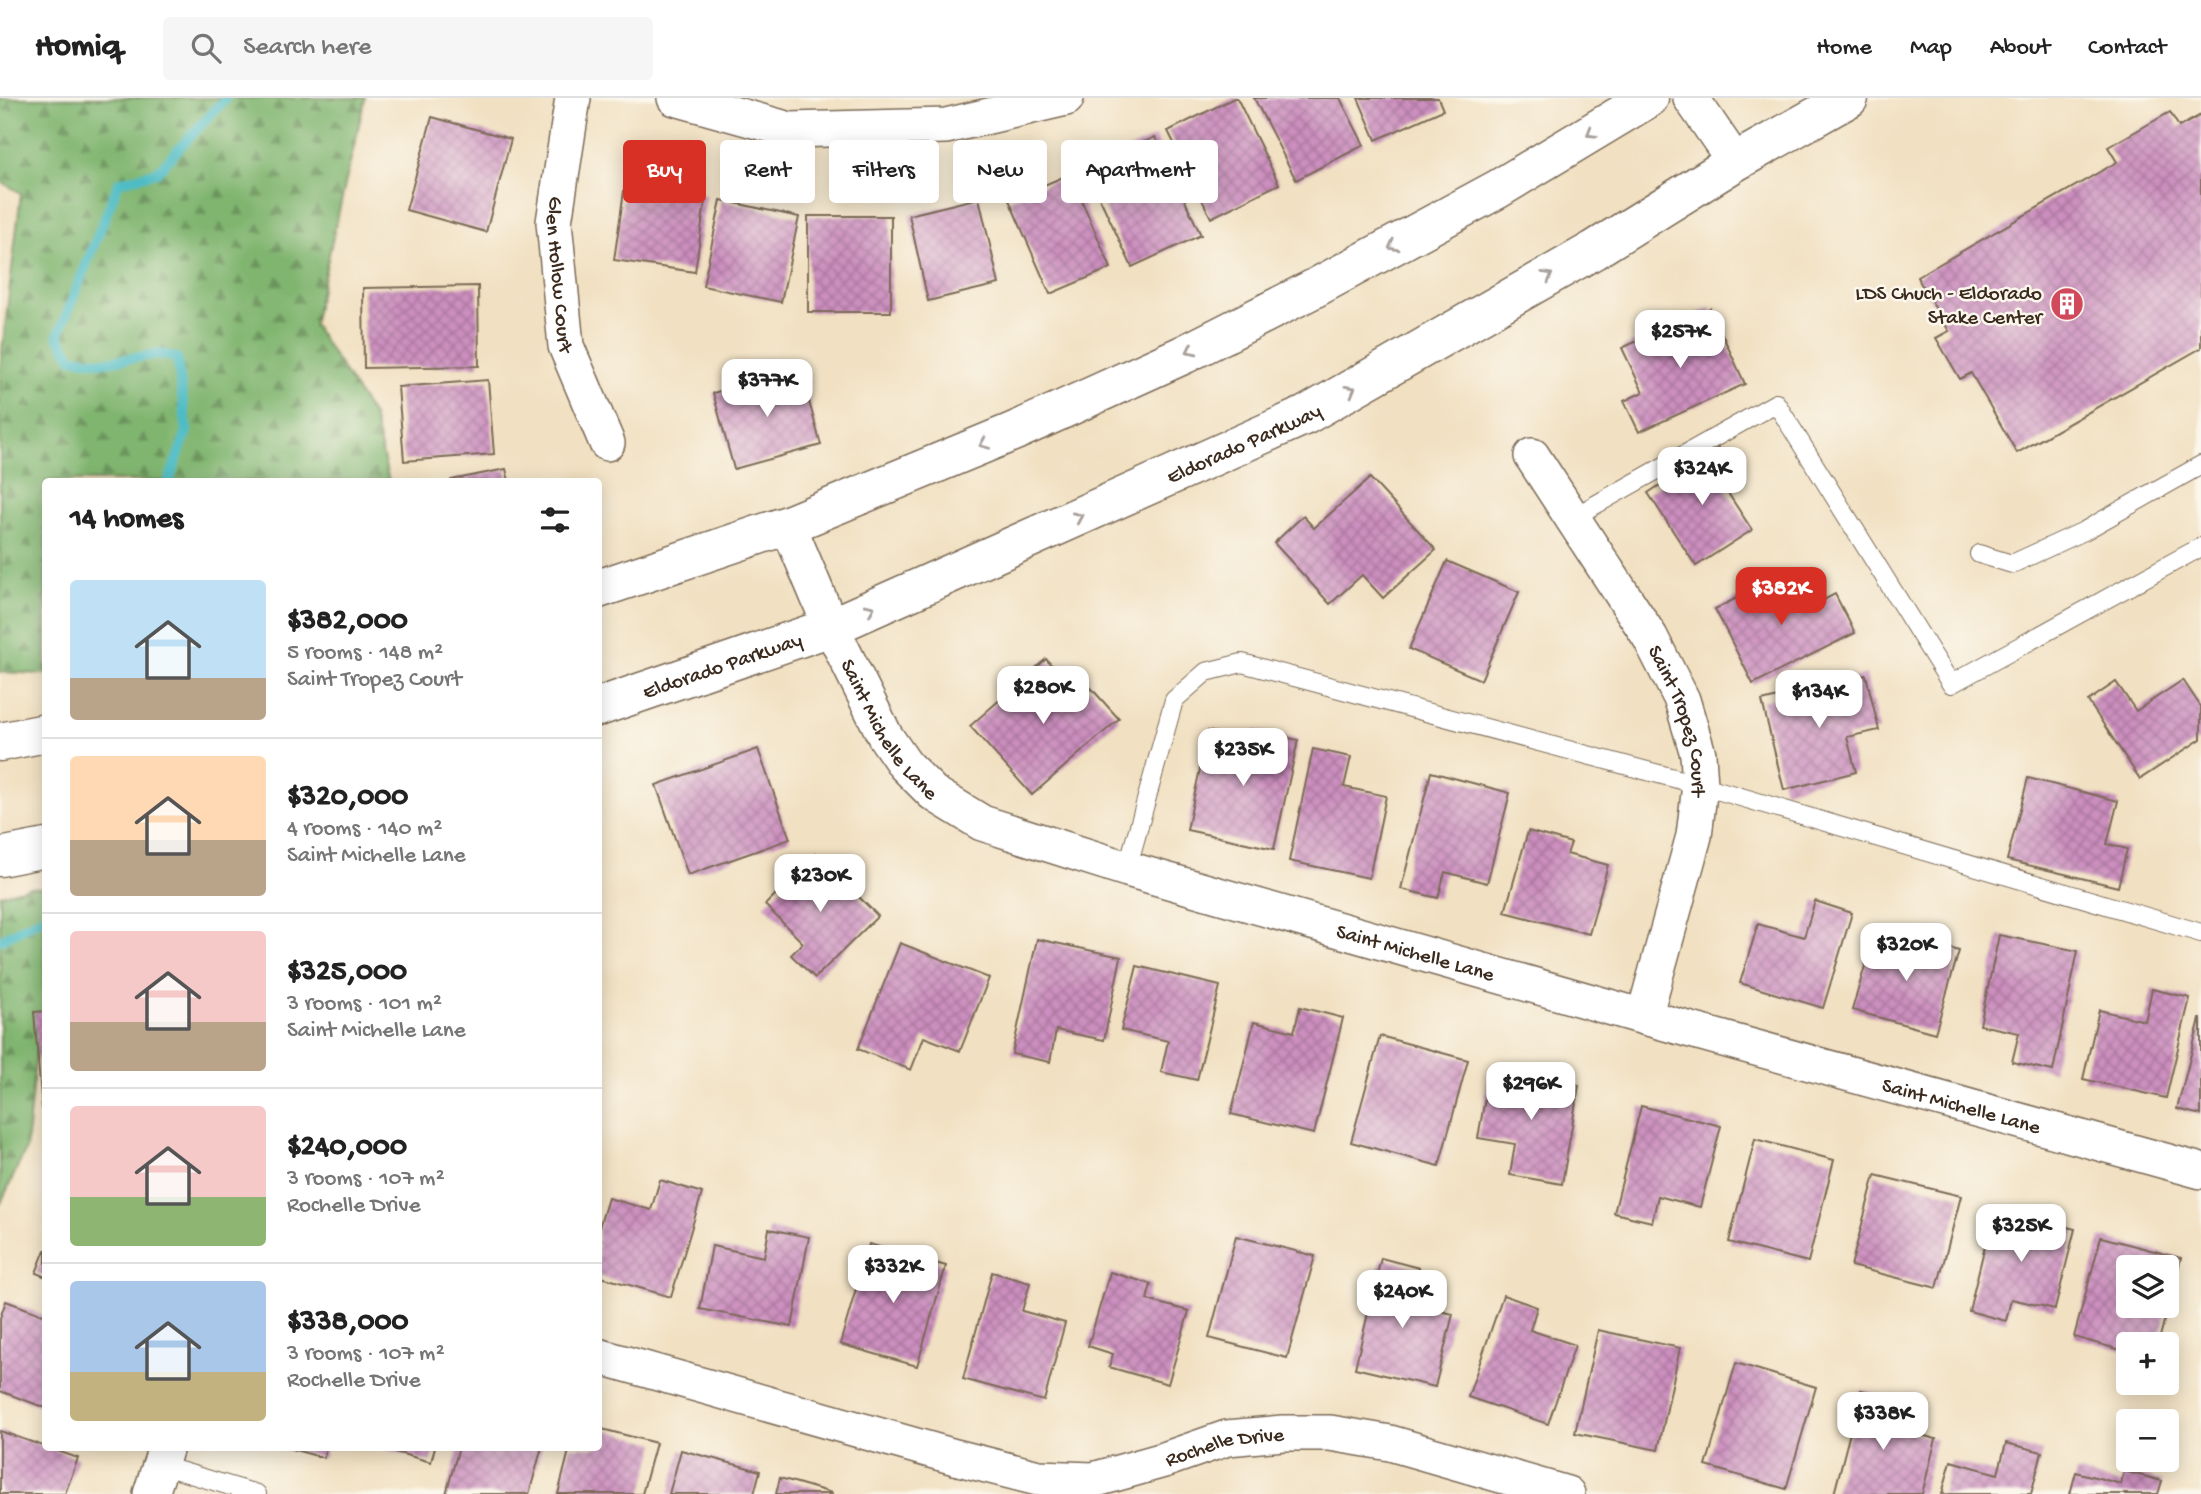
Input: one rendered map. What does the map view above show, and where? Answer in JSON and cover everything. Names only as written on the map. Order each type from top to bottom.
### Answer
[{"type":"main road","points":[[602,588],[788,525],[1015,431],[1185,354],[1313,289],[1498,189],[1649,98]]},
{"type":"main road","name":"Eldorado Parkway","points":[[602,706],[831,626],[1306,415],[1594,250],[1735,162],[1849,98]]},
{"type":"main road","points":[[0,742],[42,734]]},
{"type":"main road","points":[[0,857],[42,849]]},
{"type":"street","name":"Glen Hollow Court","points":[[573,98],[554,222],[564,332],[566,346],[607,443]]},
{"type":"street","points":[[675,98],[790,130],[864,130],[946,126],[1066,98]]},
{"type":"street","points":[[1691,98],[1735,162]]},
{"type":"street","name":"Saint Tropez Court","points":[[1532,456],[1650,637],[1682,700],[1698,754],[1700,785],[1694,836],[1644,1017]]},
{"type":"street","name":"Saint Michelle Lane","points":[[788,525],[831,626],[885,736],[905,765],[933,793],[982,823],[1127,869],[1644,1017],[2201,1171]]},
{"type":"street","name":"Rochelle Drive","points":[[602,1357],[1038,1478],[1093,1480],[1164,1460],[1227,1438],[1283,1433],[1329,1433],[1390,1443],[1567,1494]]},
{"type":"lane","points":[[1572,518],[1776,402],[1951,684],[2201,547]]},
{"type":"lane","points":[[1979,554],[2012,564],[2084,531],[2201,465]]},
{"type":"lane","points":[[1127,869],[1174,700],[1206,672],[1242,663],[1700,785],[2201,933]]},
{"type":"lane","points":[[159,1469],[257,1494]]},
{"type":"green space","points":[[0,98],[365,98],[313,324],[373,416],[388,478],[42,478],[42,674],[0,672],[0,368],[21,193],[0,181]]},
{"type":"green space","points":[[29,887],[42,888],[42,1027],[36,1052],[26,1149],[0,1205],[0,895]]},
{"type":"building","points":[[1237,98],[1279,184],[1211,218],[1204,203],[1218,203],[1218,140],[1172,140],[1168,131]]},
{"type":"building","points":[[1254,98],[1340,98],[1364,145],[1296,180]]},
{"type":"building","points":[[1358,98],[1438,98],[1443,110],[1376,140]]},
{"type":"building","name":"LDS Chuch - Eldorado Stake Center","points":[[2170,112],[2179,127],[2201,115],[2201,348],[2017,453],[1971,373],[1960,379],[1936,338],[1949,331],[1917,277],[2117,162],[2108,147]]},
{"type":"building","points":[[432,117],[511,139],[486,232],[406,210]]},
{"type":"building","points":[[1061,178],[1061,203],[1083,203],[1111,268],[1050,294],[1010,203],[1047,203],[1047,184]]},
{"type":"building","points":[[623,198],[623,203],[705,203],[695,272],[614,260]]},
{"type":"building","points":[[720,203],[735,203],[799,217],[781,302],[703,286]]},
{"type":"building","points":[[958,203],[980,203],[999,284],[928,301],[909,215]]},
{"type":"building","points":[[1102,203],[1186,203],[1201,235],[1132,267]]},
{"type":"building","points":[[808,216],[891,216],[891,312],[808,312]]},
{"type":"building","points":[[478,286],[479,366],[364,368],[363,288]]},
{"type":"building","points":[[1710,308],[1745,384],[1639,432],[1624,401],[1643,392],[1622,348]]},
{"type":"building","points":[[800,369],[821,445],[734,469],[713,393]]},
{"type":"building","points":[[488,380],[494,454],[404,461],[398,387]]},
{"type":"building","points":[[1717,447],[1740,481],[1726,490],[1752,530],[1696,566],[1648,493]]},
{"type":"building","points":[[506,469],[508,478],[461,478]]},
{"type":"building","points":[[1370,478],[1436,550],[1383,598],[1362,575],[1330,604],[1274,543],[1303,516],[1314,528]]},
{"type":"building","points":[[1447,561],[1519,592],[1481,680],[1409,649]]},
{"type":"building","points":[[1790,571],[1808,608],[1835,594],[1855,633],[1753,684],[1715,609]]},
{"type":"building","points":[[1046,659],[1080,698],[1091,688],[1119,719],[1032,795],[970,726]]},
{"type":"building","points":[[1866,675],[1879,730],[1847,737],[1856,772],[1784,790],[1762,701]]},
{"type":"building","points":[[2183,680],[2201,707],[2201,739],[2140,779],[2088,701],[2116,682],[2136,711]]},
{"type":"building","points":[[1254,730],[1298,740],[1274,849],[1187,830],[1208,731],[1251,741]]},
{"type":"building","points":[[758,749],[790,839],[688,875],[656,785]]},
{"type":"building","points":[[1313,749],[1351,757],[1344,787],[1386,796],[1369,878],[1289,861]]},
{"type":"building","points":[[1431,772],[1510,793],[1487,883],[1445,872],[1438,898],[1401,889]]},
{"type":"building","points":[[2028,778],[2118,801],[2107,844],[2127,849],[2118,887],[2007,860]]},
{"type":"building","points":[[1528,831],[1571,843],[1567,854],[1608,865],[1589,934],[1505,912]]},
{"type":"building","points":[[816,854],[878,916],[815,978],[791,955],[803,943],[765,905]]},
{"type":"building","points":[[1815,901],[1852,913],[1823,1008],[1740,983],[1758,924],[1804,937]]},
{"type":"building","points":[[1999,935],[2078,951],[2053,1071],[2012,1062],[2019,1033],[1980,1025]]},
{"type":"building","points":[[1037,939],[1121,957],[1104,1040],[1056,1030],[1050,1062],[1012,1054]]},
{"type":"building","points":[[1873,939],[1915,950],[1918,939],[1959,951],[1935,1033],[1852,1010]]},
{"type":"building","points":[[900,943],[989,978],[960,1051],[924,1037],[911,1070],[858,1049]]},
{"type":"building","points":[[1137,966],[1220,986],[1197,1080],[1161,1072],[1168,1041],[1121,1030]]},
{"type":"building","points":[[2152,989],[2190,998],[2166,1098],[2083,1079],[2099,1010],[2145,1021]]},
{"type":"building","points":[[1300,1007],[1343,1018],[1314,1134],[1231,1114],[1254,1022],[1294,1032]]},
{"type":"building","points":[[42,1011],[42,1109],[34,1012]]},
{"type":"building","points":[[2201,1019],[2201,1115],[2177,1109]]},
{"type":"building","points":[[1380,1036],[1468,1060],[1439,1166],[1351,1142]]},
{"type":"building","points":[[1490,1069],[1579,1085],[1562,1184],[1510,1175],[1515,1144],[1478,1138]]},
{"type":"building","points":[[1641,1106],[1721,1126],[1700,1207],[1658,1196],[1652,1222],[1614,1213]]},
{"type":"building","points":[[1755,1139],[1834,1160],[1808,1262],[1729,1242]]},
{"type":"building","points":[[1875,1175],[1961,1196],[1937,1288],[1851,1266]]},
{"type":"building","points":[[660,1180],[702,1193],[671,1297],[602,1277],[602,1218],[608,1198],[651,1210]]},
{"type":"building","points":[[1994,1209],[2075,1229],[2055,1309],[2011,1299],[2006,1321],[1969,1311]]},
{"type":"building","points":[[769,1229],[809,1237],[792,1327],[700,1309],[712,1246],[764,1257]]},
{"type":"building","points":[[1236,1236],[1315,1256],[1287,1358],[1209,1338]]},
{"type":"building","points":[[2101,1237],[2170,1255],[2116,1255],[2116,1318],[2165,1318],[2161,1332],[2116,1332],[2116,1349],[2074,1337]]},
{"type":"building","points":[[869,1244],[946,1266],[917,1366],[840,1344]]},
{"type":"building","points":[[42,1258],[42,1275],[36,1273]]},
{"type":"building","points":[[1381,1258],[1419,1268],[1410,1304],[1453,1314],[1435,1387],[1355,1368]]},
{"type":"building","points":[[992,1272],[1030,1283],[1022,1311],[1065,1323],[1044,1401],[963,1379]]},
{"type":"building","points":[[1110,1272],[1151,1284],[1147,1300],[1189,1311],[1168,1384],[1109,1367],[1113,1354],[1088,1346]]},
{"type":"building","points":[[1503,1295],[1537,1307],[1530,1330],[1575,1345],[1548,1424],[1468,1397]]},
{"type":"building","points":[[6,1301],[42,1314],[42,1407],[0,1391],[0,1318]]},
{"type":"building","points":[[1598,1330],[1680,1348],[1658,1450],[1575,1433]]},
{"type":"building","points":[[1736,1363],[1816,1387],[1786,1489],[1706,1466]]},
{"type":"building","points":[[1861,1390],[1901,1400],[1894,1428],[1936,1439],[1922,1494],[1834,1494]]},
{"type":"building","points":[[602,1429],[656,1443],[642,1494],[558,1494],[569,1451],[602,1451]]},
{"type":"building","points":[[0,1431],[42,1446],[42,1451],[58,1451],[78,1458],[65,1494],[0,1494]]},
{"type":"building","points":[[2006,1443],[2042,1452],[2031,1494],[1942,1494],[1951,1461],[1998,1474]]},
{"type":"building","points":[[681,1450],[760,1471],[754,1494],[669,1494]]},
{"type":"building","points":[[299,1451],[325,1451],[324,1458]]},
{"type":"building","points":[[391,1451],[434,1451],[431,1462]]},
{"type":"building","points":[[458,1451],[541,1451],[529,1494],[446,1494]]},
{"type":"building","points":[[2076,1472],[2121,1484],[2124,1472],[2162,1481],[2158,1494],[2070,1494]]},
{"type":"building","points":[[780,1478],[832,1493],[832,1494],[776,1494]]},
{"type":"waterway","points":[[170,478],[187,431],[177,358],[160,354],[104,362],[72,358],[58,336],[119,182],[157,172],[226,98]]},
{"type":"waterway","points":[[0,940],[42,918]]},
{"type":"place","name":"LDS Chuch - Eldorado Stake Center","points":[[2067,304]]}]
